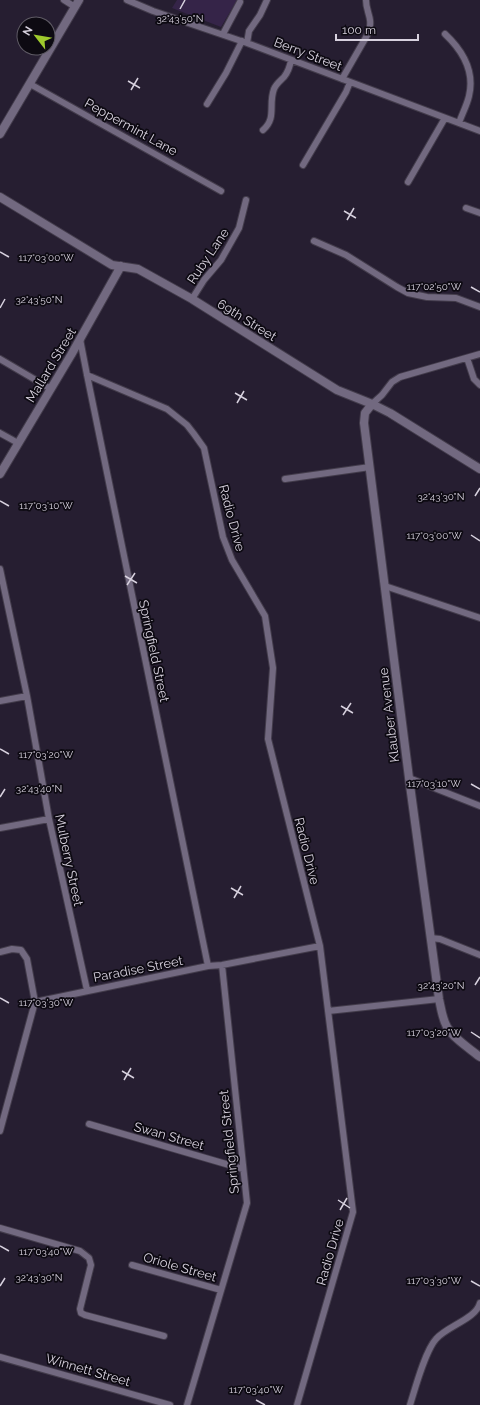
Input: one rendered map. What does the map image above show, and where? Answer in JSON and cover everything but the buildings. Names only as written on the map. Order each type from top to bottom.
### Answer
[{"type":"street","points":[[0,134],[77,3],[64,0]]},
{"type":"street","name":"Berry Street","points":[[127,0],[153,11],[223,34],[480,131]]},
{"type":"street","points":[[206,104],[226,73],[249,31],[260,15],[267,0]]},
{"type":"street","points":[[342,79],[370,32],[372,23],[366,5],[366,0]]},
{"type":"street","points":[[223,34],[240,2]]},
{"type":"street","points":[[444,34],[462,53],[467,64],[469,74],[470,96],[459,123]]},
{"type":"street","points":[[263,130],[270,122],[272,115],[271,101],[274,89],[290,67],[291,60]]},
{"type":"street","points":[[303,165],[346,92],[350,82]]},
{"type":"street","name":"Peppermint Lane","points":[[30,84],[221,191]]},
{"type":"street","points":[[408,182],[445,118]]},
{"type":"street","name":"69th Street","points":[[0,197],[112,265],[138,269],[192,299],[336,390],[372,404],[390,413],[480,469]]},
{"type":"street","name":"Ruby Lane","points":[[192,299],[204,280],[221,260],[239,228],[246,200]]},
{"type":"street","points":[[466,208],[480,213]]},
{"type":"street","points":[[314,241],[346,255],[397,288],[408,293],[427,297],[456,298],[480,306]]},
{"type":"street","name":"Mallard Street","points":[[0,474],[51,389],[121,266]]},
{"type":"street","name":"Springfield Street","points":[[80,339],[86,376],[208,966]]},
{"type":"street","points":[[372,404],[382,395],[392,382],[400,377],[480,354]]},
{"type":"street","points":[[467,358],[474,379],[480,385]]},
{"type":"street","points":[[0,359],[51,389]]},
{"type":"street","name":"Radio Drive","points":[[86,376],[167,409],[187,425],[204,448],[223,537],[232,560],[265,616],[273,668],[268,739],[320,946],[353,1212],[297,1405]]},
{"type":"street","name":"Klauber Avenue","points":[[372,404],[365,413],[364,422],[409,778],[439,999],[447,1026],[452,1033],[480,1057]]},
{"type":"street","points":[[0,433],[18,443]]},
{"type":"street","points":[[285,479],[370,467]]},
{"type":"street","name":"Mulberry Street","points":[[0,569],[27,696],[49,819],[86,990]]},
{"type":"street","points":[[385,586],[480,618]]},
{"type":"street","points":[[0,701],[27,696]]},
{"type":"street","points":[[409,778],[480,806]]},
{"type":"street","points":[[0,828],[49,819]]},
{"type":"street","points":[[430,938],[440,940],[480,955]]},
{"type":"street","name":"Paradise Street","points":[[35,1002],[86,990],[208,966],[222,965],[320,946]]},
{"type":"street","points":[[0,952],[12,949],[21,950],[27,959],[35,1002],[0,1131]]},
{"type":"street","name":"Springfield Street","points":[[187,1405],[247,1203],[222,965]]},
{"type":"street","points":[[328,1011],[439,999]]},
{"type":"street","points":[[0,1099],[7,1101]]},
{"type":"street","name":"Swan Street","points":[[89,1124],[243,1169]]},
{"type":"street","points":[[0,1228],[80,1251],[89,1258],[91,1265],[80,1309],[81,1313],[164,1336]]},
{"type":"street","name":"Oriole Street","points":[[132,1265],[221,1290]]},
{"type":"street","points":[[410,1405],[429,1350],[434,1340],[442,1332],[472,1315],[480,1303]]},
{"type":"street","name":"Winnett Street","points":[[0,1357],[170,1405]]},
{"type":"shaded area","points":[[177,0],[237,0],[221,27],[172,8]]}]
